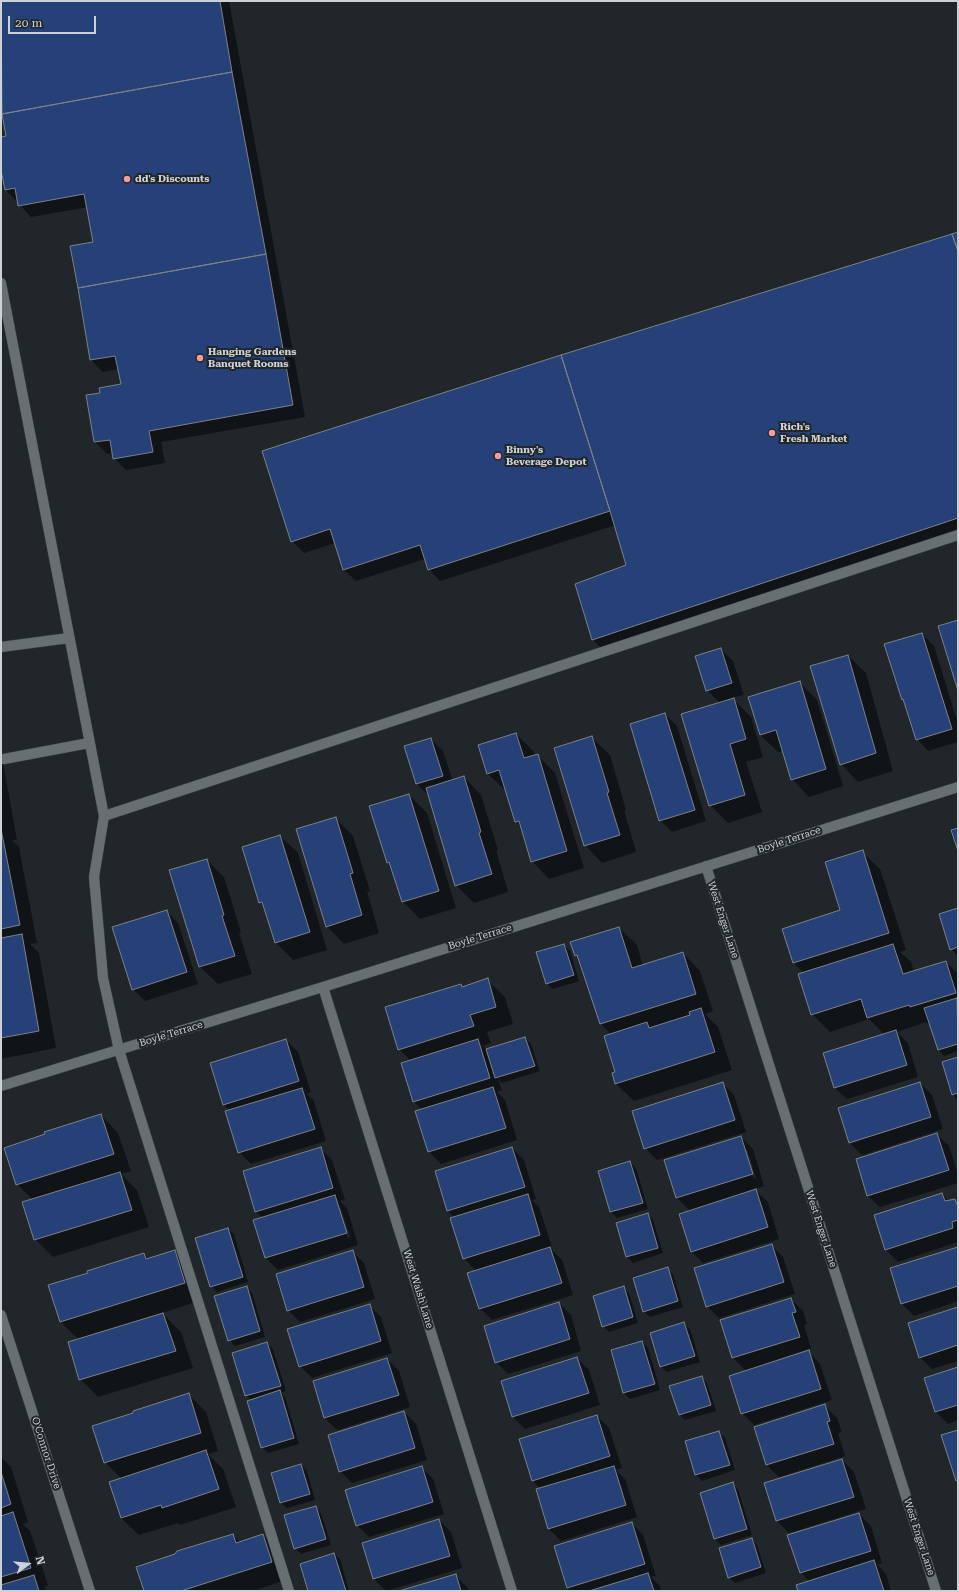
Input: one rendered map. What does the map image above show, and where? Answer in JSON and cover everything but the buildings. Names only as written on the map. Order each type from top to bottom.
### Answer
[{"type":"street","points":[[1,283],[104,816],[94,877],[103,978],[119,1050],[289,1591]]},
{"type":"street","points":[[104,816],[958,535]]},
{"type":"street","points":[[1,647],[69,638]]},
{"type":"street","points":[[4,759],[89,743]]},
{"type":"street","name":"Boyle Terrace","points":[[1,1086],[323,987],[958,787]]},
{"type":"street","name":"West Enger Lane","points":[[706,866],[936,1591]]},
{"type":"street","name":"West Walsh Lane","points":[[323,987],[512,1591]]},
{"type":"street","name":"O'Connor Drive","points":[[1,1315],[90,1591]]},
{"type":"place","name":"dd's Discounts","points":[[127,179]]},
{"type":"place","name":"Hanging Gardens Banquet Rooms","points":[[200,358]]},
{"type":"place","name":"Rich's Fresh Market","points":[[772,433]]},
{"type":"place","name":"Binny's Beverage Depot","points":[[498,456]]}]
